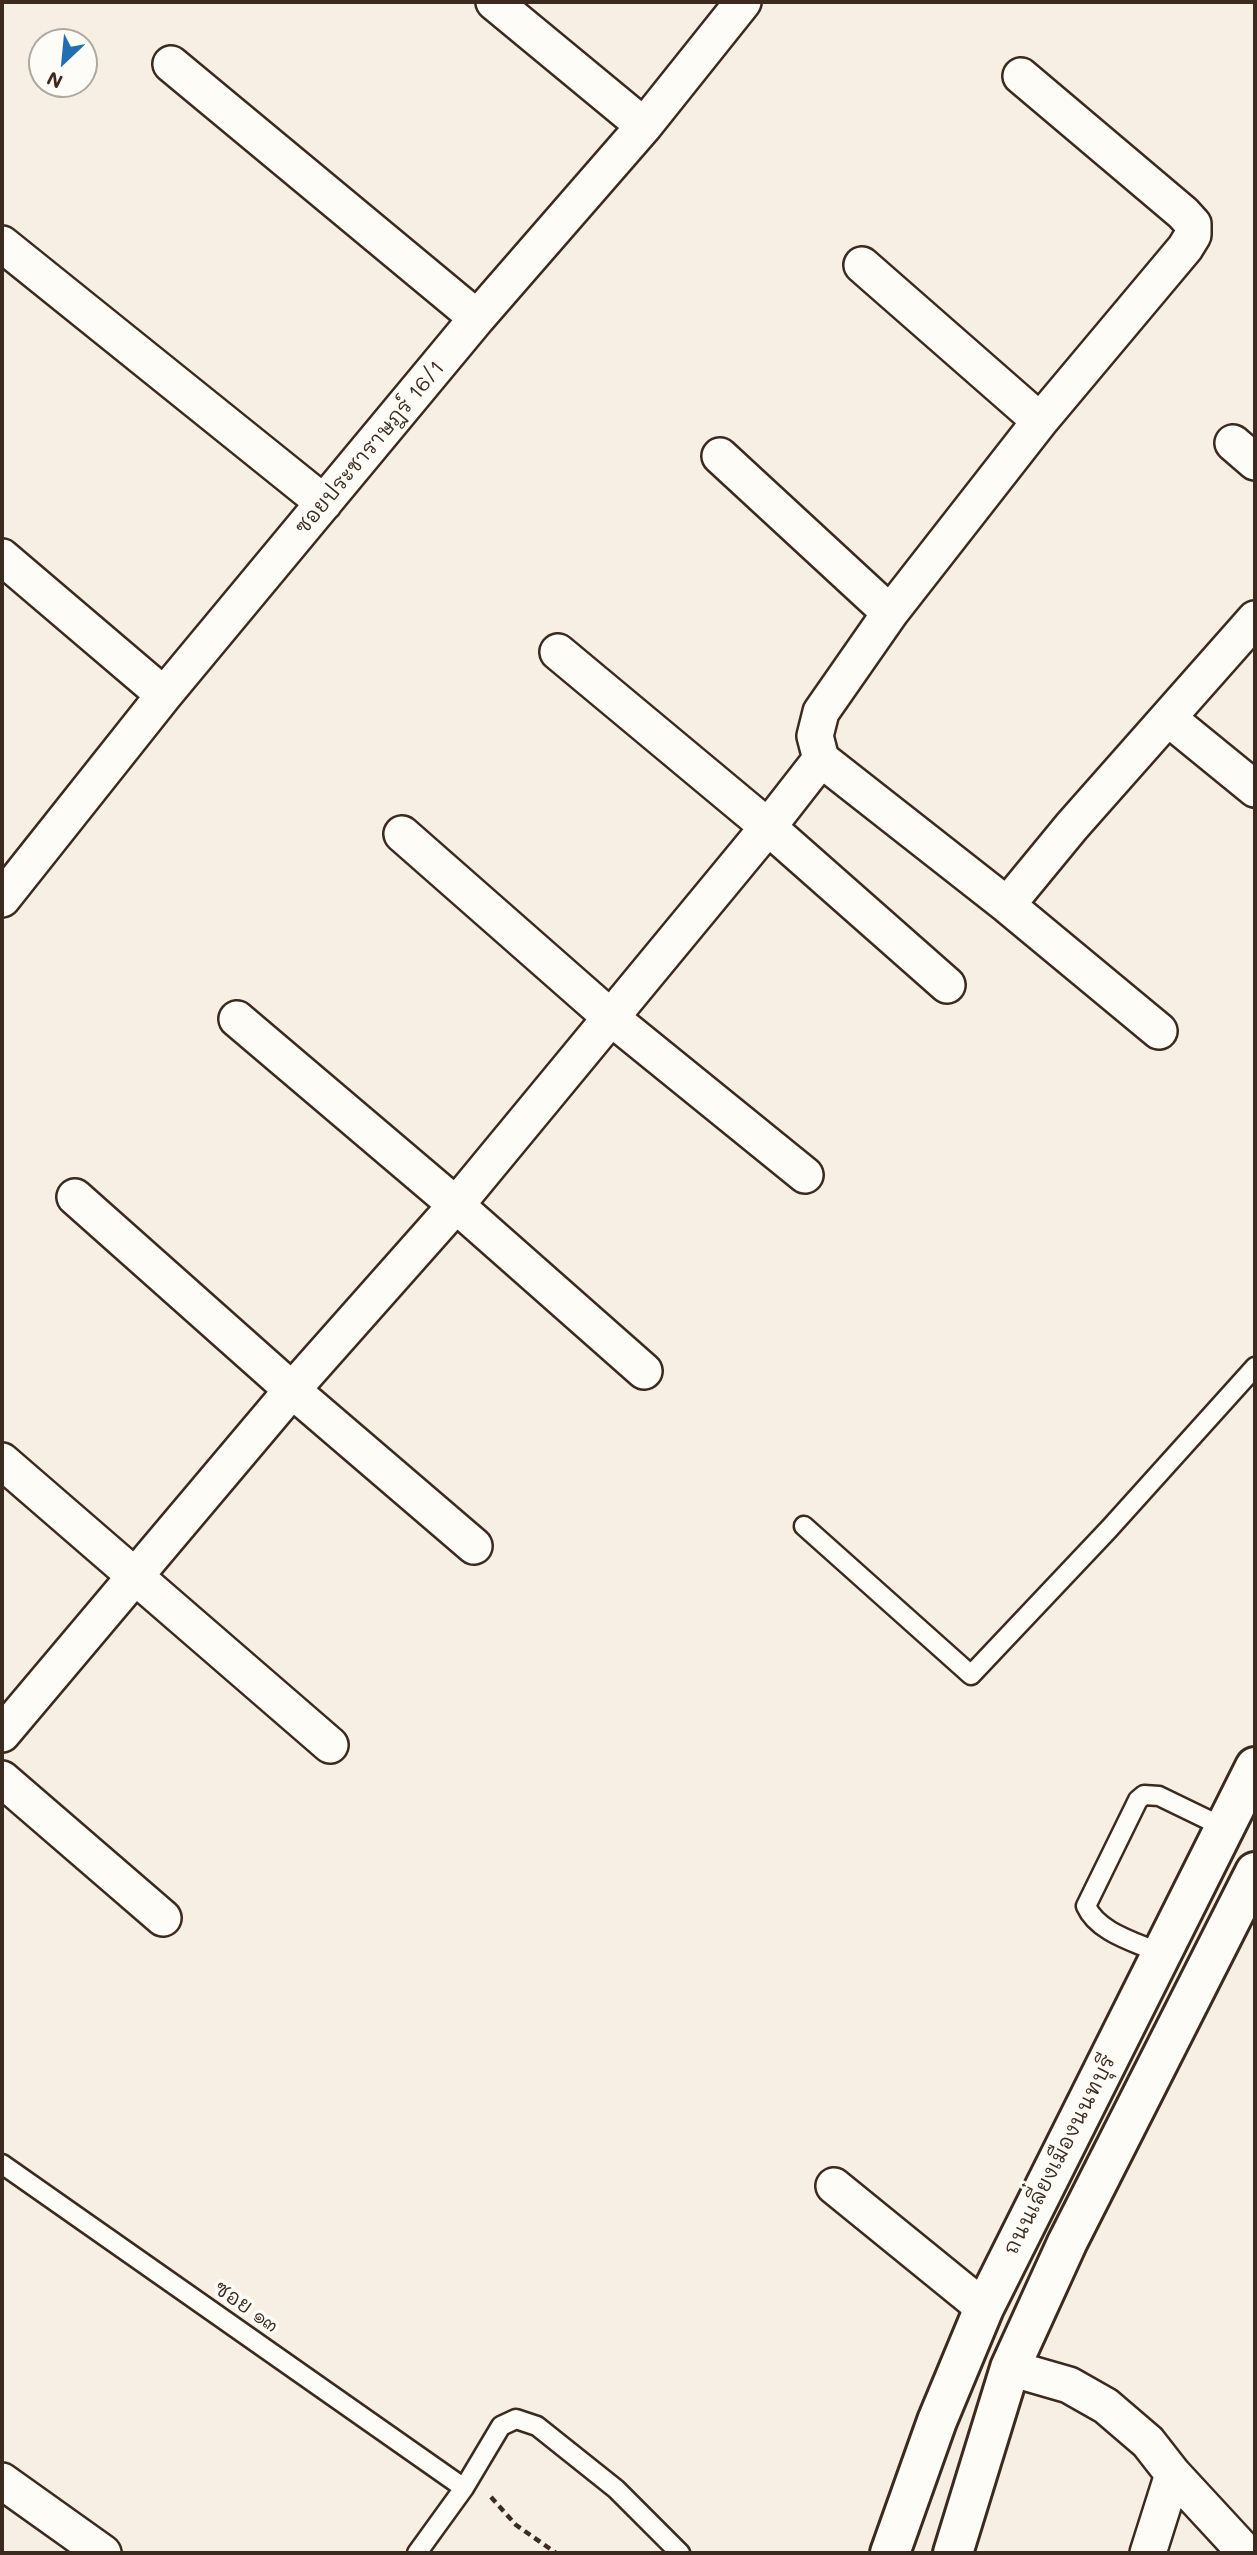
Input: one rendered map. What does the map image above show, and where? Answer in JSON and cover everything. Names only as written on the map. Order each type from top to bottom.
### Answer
[{"type":"main road","name":"ถนนเลี่ยงเมืองนนทบุรี","points":[[890,2553],[937,2421],[984,2308],[1255,1768]]},
{"type":"main road","points":[[953,2553],[1010,2368],[1067,2243],[1255,1873]]},
{"type":"street","points":[[494,2],[644,126]]},
{"type":"street","name":"ซอยประชาราษฎร์ 16/1","points":[[2,898],[164,695],[477,318],[644,126],[743,2]]},
{"type":"street","points":[[171,64],[477,318]]},
{"type":"street","points":[[1021,76],[1183,213],[1193,224],[1193,235],[1040,421],[890,612],[821,712],[816,736],[821,759],[1007,905],[1159,1031]]},
{"type":"street","points":[[2,244],[324,503]]},
{"type":"street","points":[[862,265],[1040,421]]},
{"type":"street","points":[[720,456],[890,612]]},
{"type":"street","points":[[2,557],[164,695]]},
{"type":"street","points":[[1007,905],[1072,825],[1255,619]]},
{"type":"street","points":[[558,652],[768,827],[947,985]]},
{"type":"street","points":[[1168,718],[1255,789]]},
{"type":"street","points":[[2,1734],[292,1390],[456,1205],[821,759]]},
{"type":"street","points":[[402,834],[609,1016],[805,1175]]},
{"type":"street","points":[[237,1019],[456,1205],[643,1371]]},
{"type":"street","points":[[75,1197],[292,1390],[474,1546]]},
{"type":"street","points":[[2,1461],[330,1745]]},
{"type":"street","points":[[2,1779],[163,1918]]},
{"type":"street","points":[[834,2186],[984,2308]]},
{"type":"street","points":[[1010,2368],[1069,2385],[1106,2406],[1148,2442],[1173,2474],[1247,2553]]},
{"type":"street","points":[[1148,2553],[1173,2474]]},
{"type":"street","points":[[2,2481],[103,2553]]},
{"type":"lane","points":[[804,1526],[971,1675],[1109,1529],[1255,1367]]},
{"type":"lane","points":[[1162,1954],[1104,1928],[1092,1919],[1086,1906],[1138,1800],[1144,1795],[1159,1796],[1225,1828]]},
{"type":"lane","name":"ซอย ๑๓","points":[[2,2164],[464,2488]]},
{"type":"lane","points":[[417,2553],[464,2488],[501,2426],[516,2419],[537,2426],[616,2490],[680,2553]]},
{"type":"path","points":[[464,2488],[493,2498],[516,2525],[556,2553]]}]
